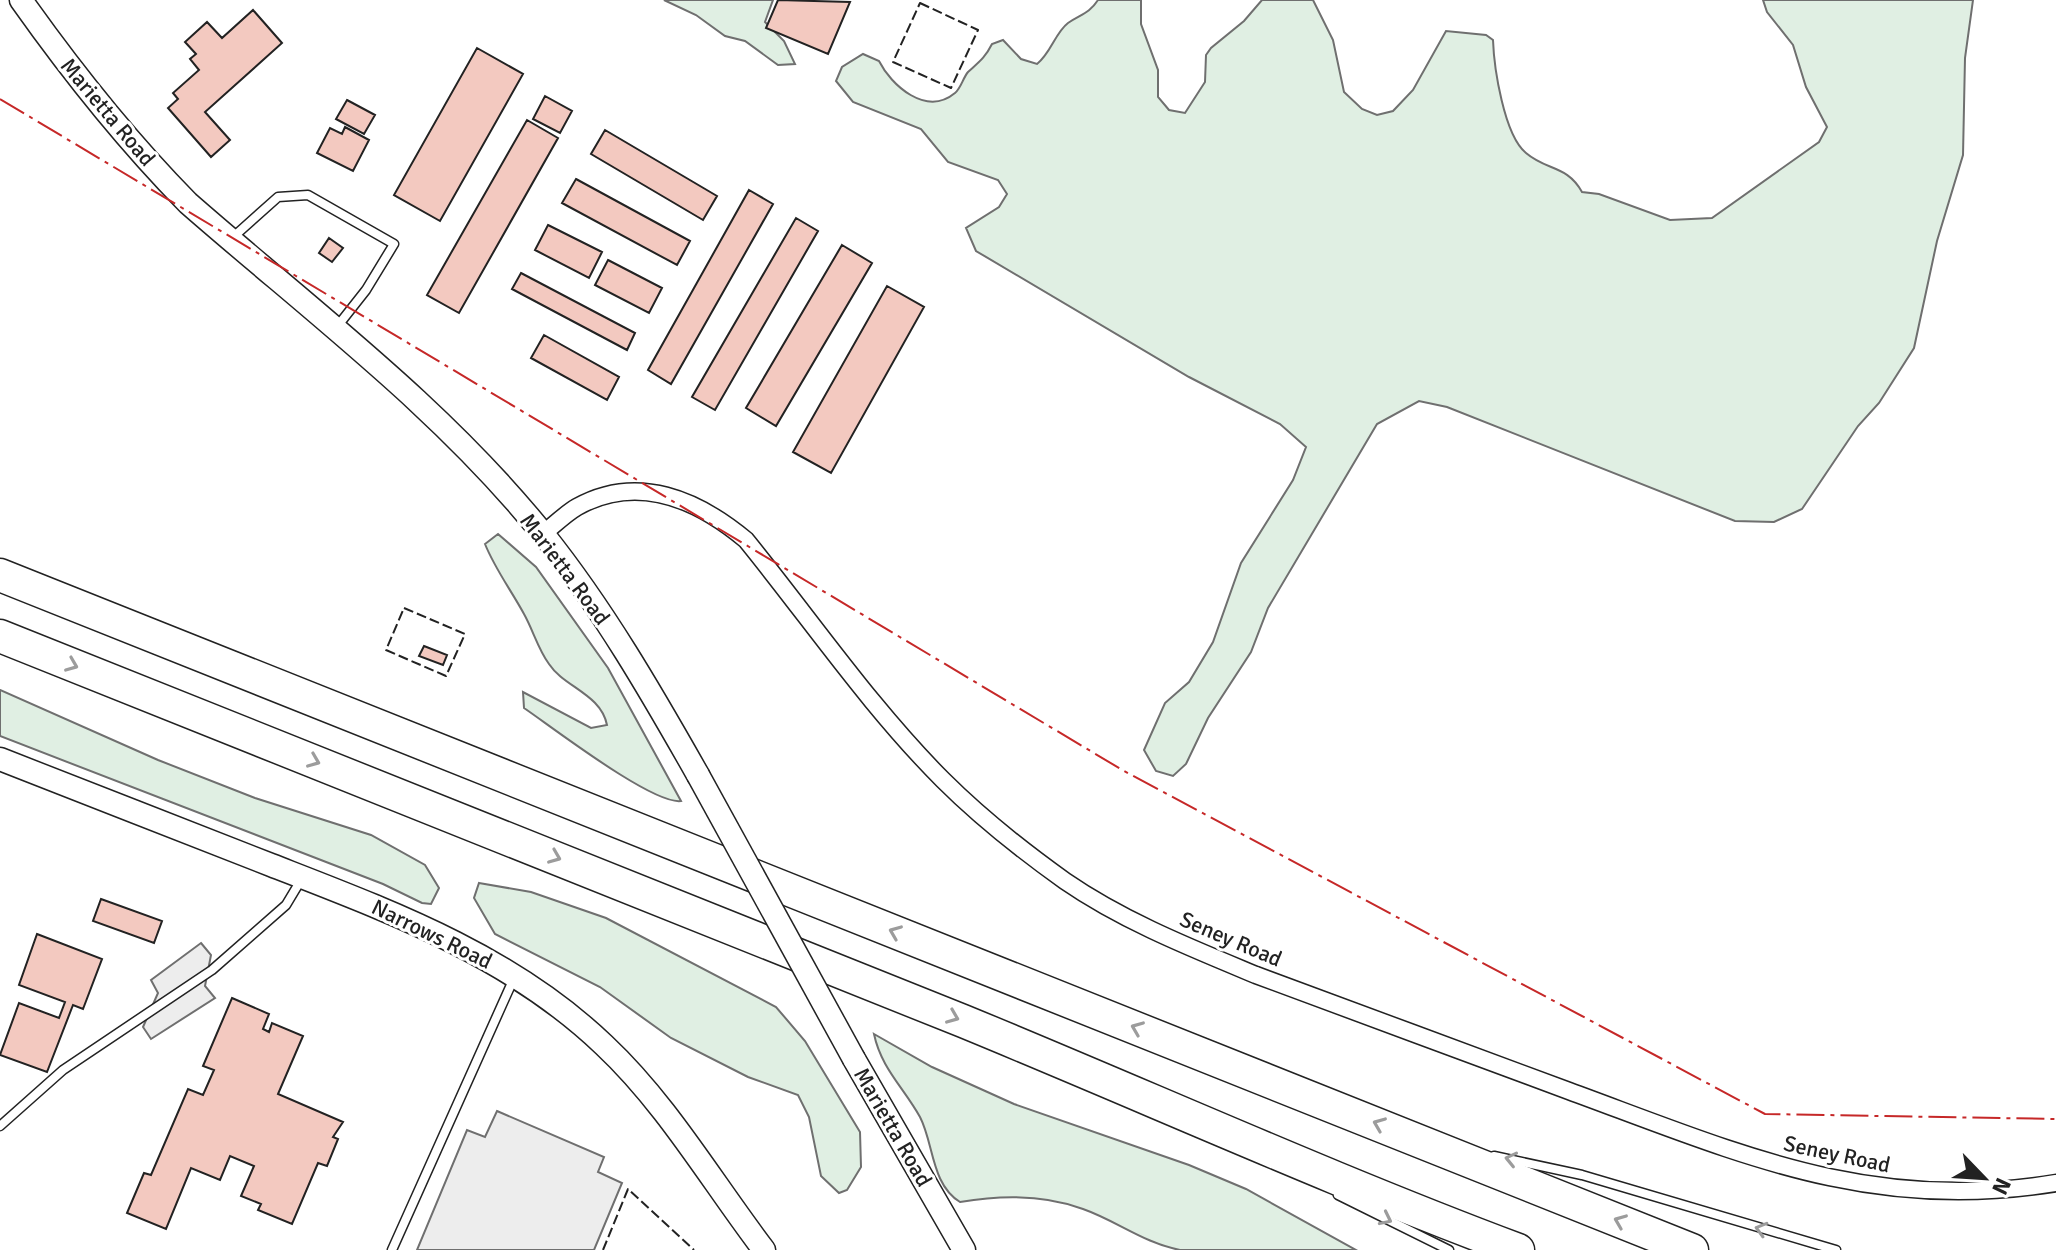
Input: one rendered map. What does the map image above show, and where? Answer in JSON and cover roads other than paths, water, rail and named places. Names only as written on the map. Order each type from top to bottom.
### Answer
[{"type":"highway","points":[[0,575],[1692,1250]]},
{"type":"highway","points":[[0,636],[1090,1073],[1372,1195],[1518,1250]]},
{"type":"street","name":"Marietta Road","points":[[21,0],[61,56],[151,165],[231,240],[335,329],[491,475],[543,534],[643,679],[964,1250]]},
{"type":"street","name":"Seney Road","points":[[543,534],[577,507],[607,496],[640,492],[695,503],[721,519],[746,540],[887,718],[943,781],[1003,834],[1067,882],[1128,918],[1193,948],[1256,975],[1655,1123],[1807,1173],[1856,1185],[1952,1193],[2056,1183]]},
{"type":"street","name":"Narrows Road","points":[[0,759],[442,934],[515,977],[561,1008],[605,1045],[640,1082],[764,1250]]},
{"type":"lane","points":[[231,240],[278,197],[308,195],[394,244],[366,290],[335,329]]},
{"type":"lane","points":[[0,1126],[63,1070],[212,970],[286,905],[302,877]]},
{"type":"lane","points":[[392,1250],[515,977]]},
{"type":"lane","points":[[1090,1073],[1283,1168]]},
{"type":"lane","points":[[1413,1137],[1474,1151]]},
{"type":"lane","points":[[1490,1155],[1582,1175],[1836,1250]]},
{"type":"lane","points":[[1324,1189],[1449,1250]]}]
